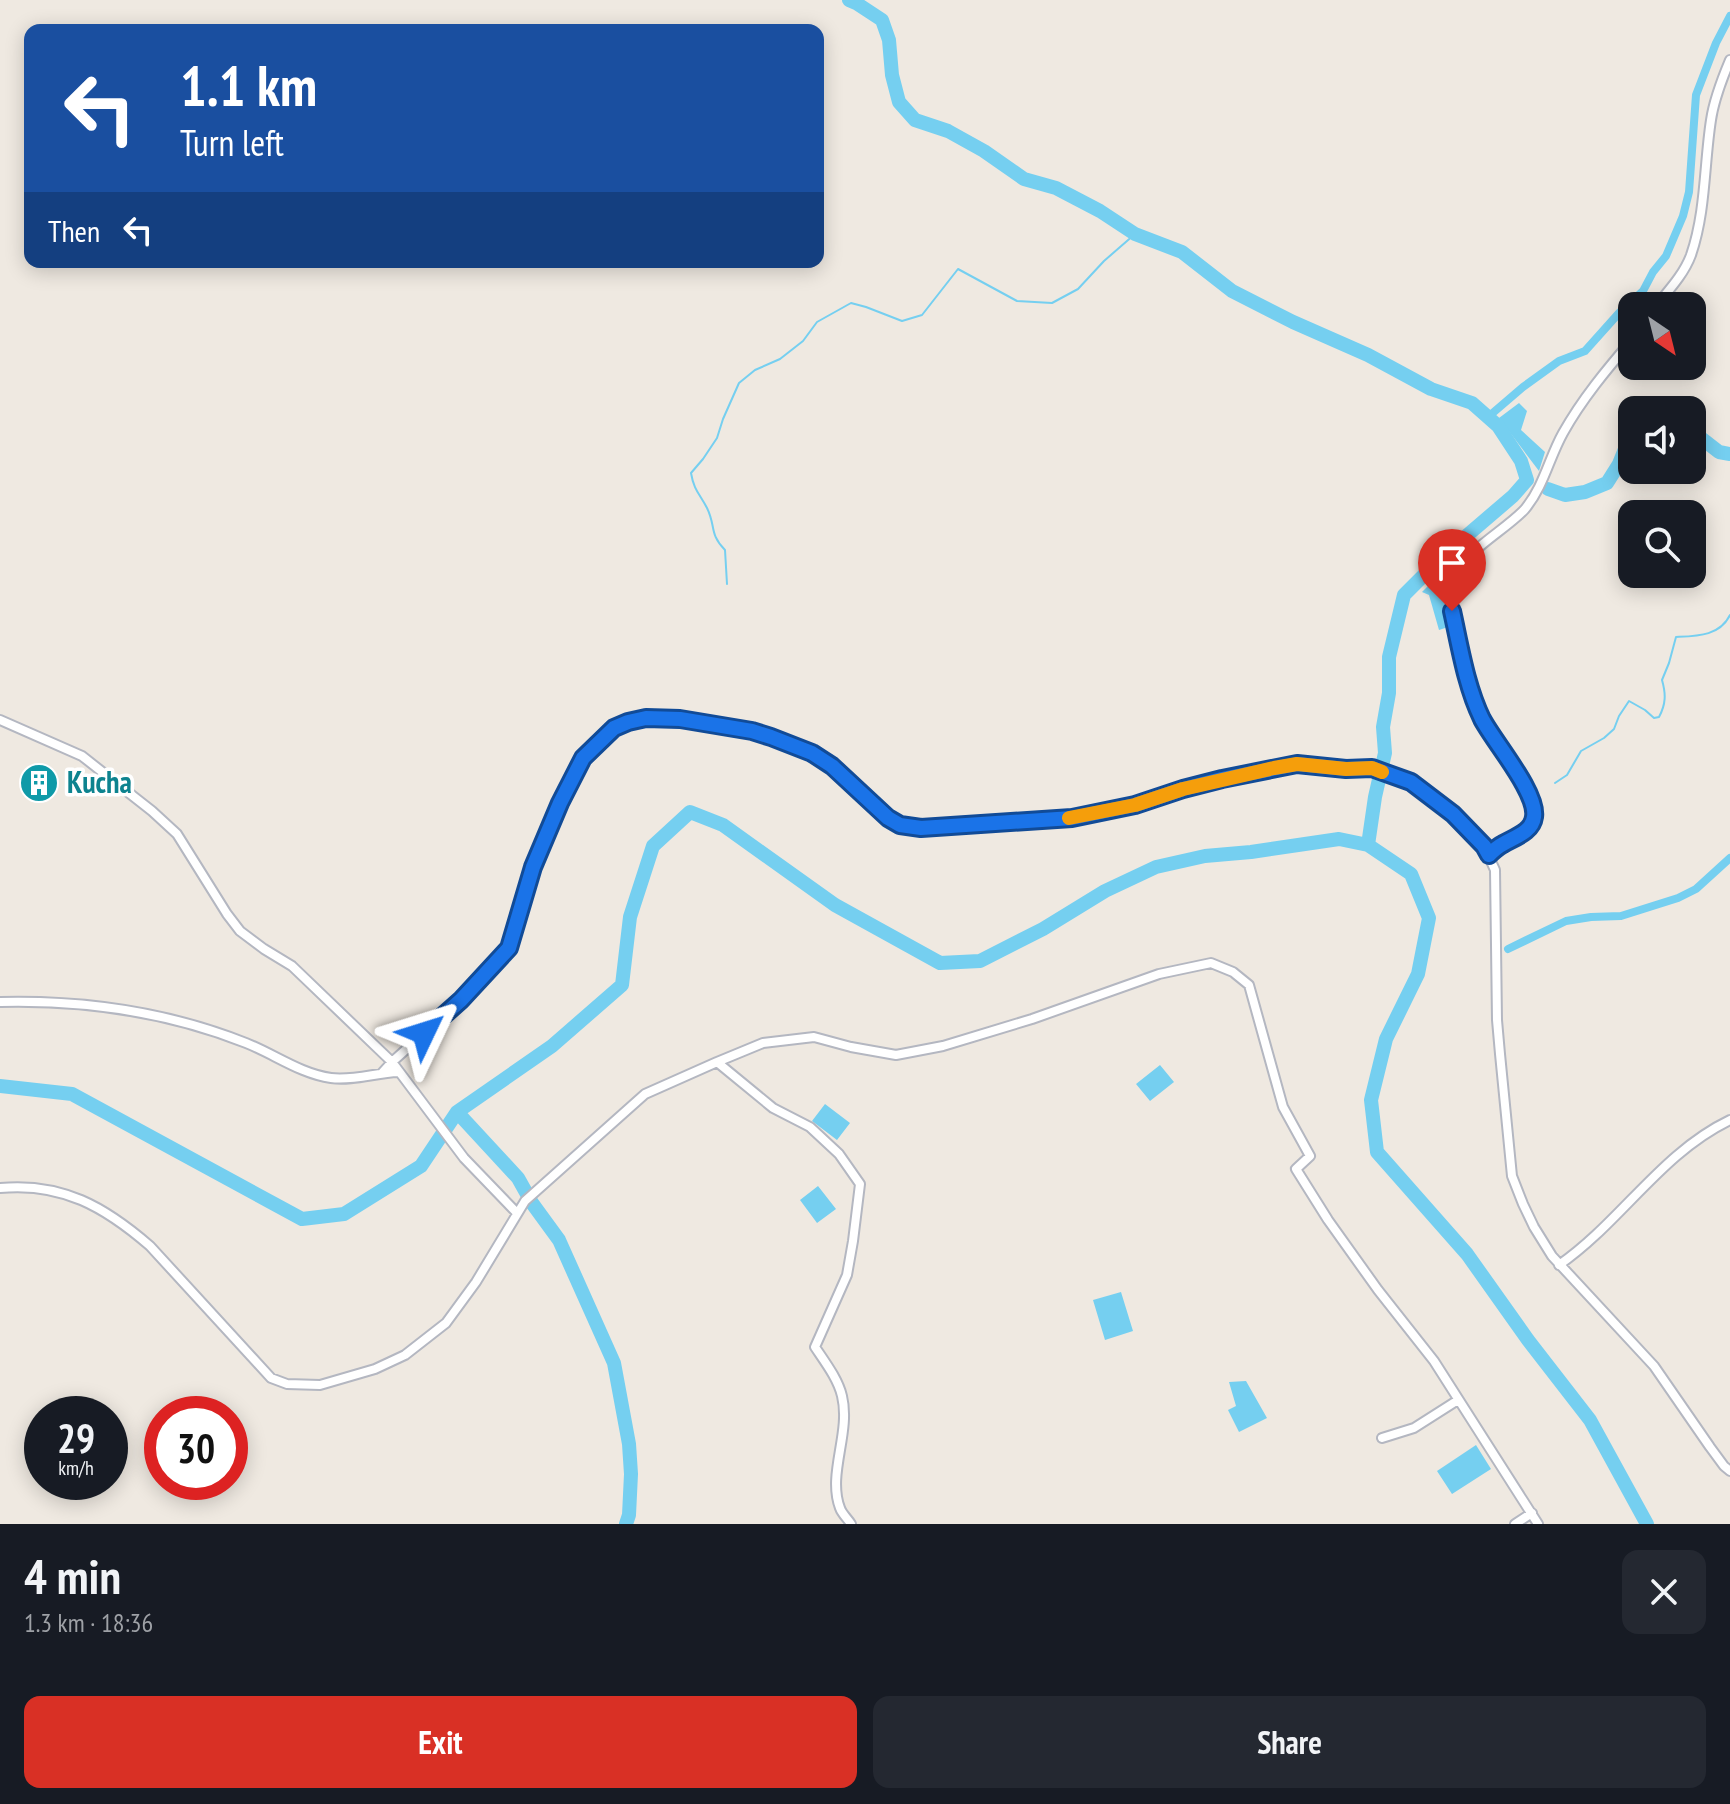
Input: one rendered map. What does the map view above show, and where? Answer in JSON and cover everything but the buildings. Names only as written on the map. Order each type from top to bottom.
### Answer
[{"type":"street","points":[[1667,292],[1690,256],[1704,199],[1711,119],[1720,83],[1730,60]]},
{"type":"street","points":[[1489,855],[1528,830],[1534,817],[1534,806],[1527,787],[1481,717],[1468,682],[1449,589],[1454,573],[1466,559],[1522,511],[1536,494],[1561,436],[1582,402],[1618,357]]},
{"type":"street","points":[[382,1073],[461,1000],[509,948],[533,867],[583,758],[614,728],[628,722],[646,718],[680,719],[752,731],[812,753],[839,771],[888,818],[900,825],[921,828],[1072,818],[1135,805],[1222,779],[1297,764],[1372,768],[1411,782],[1453,814],[1489,855],[1495,870],[1497,1020],[1512,1176],[1534,1227],[1559,1265],[1654,1366],[1730,1471]]},
{"type":"street","points":[[0,720],[82,756],[177,834],[240,931],[292,966],[392,1062],[464,1158],[517,1213]]},
{"type":"street","points":[[0,1188],[19,1186],[64,1193],[128,1227],[150,1246],[271,1378],[287,1384],[320,1385],[375,1369],[405,1355],[446,1323],[476,1282],[525,1201],[645,1094],[763,1043],[814,1037],[896,1055],[943,1046],[1032,1019],[1159,974],[1211,963],[1233,972],[1249,985],[1283,1107],[1310,1156],[1296,1169],[1378,1290],[1434,1361],[1538,1524]]},
{"type":"street","points":[[0,1002],[58,1001],[157,1016],[247,1043],[314,1074],[332,1078],[398,1072]]},
{"type":"street","points":[[717,1062],[773,1108],[810,1127],[839,1154],[860,1184],[847,1275],[815,1347],[830,1368],[842,1396],[844,1434],[836,1483],[840,1509],[851,1524]]},
{"type":"street","points":[[1559,1265],[1597,1233],[1691,1142],[1730,1120]]},
{"type":"street","points":[[1382,1438],[1414,1428],[1458,1400]]},
{"type":"street","points":[[1515,1524],[1532,1513]]},
{"type":"water","points":[[1519,403],[1527,411],[1521,430],[1545,452],[1539,471],[1499,418]]},
{"type":"water","points":[[1442,572],[1448,627],[1439,630],[1429,595],[1422,592]]},
{"type":"water","points":[[1160,1065],[1174,1082],[1150,1101],[1136,1084]]},
{"type":"water","points":[[825,1104],[850,1123],[837,1140],[812,1121]]},
{"type":"water","points":[[818,1186],[836,1209],[817,1223],[800,1200]]},
{"type":"water","points":[[1121,1292],[1133,1331],[1105,1340],[1093,1300]]},
{"type":"water","points":[[1246,1381],[1267,1418],[1239,1432],[1228,1410],[1236,1406],[1229,1382]]},
{"type":"water","points":[[1476,1445],[1491,1469],[1452,1494],[1437,1471]]},
{"type":"waterway","points":[[849,0],[882,20],[889,40],[892,75],[899,102],[915,120],[948,131],[1024,179],[1056,188],[1135,234],[1182,252],[1232,291],[1293,322],[1368,355],[1431,389],[1472,403],[1498,426],[1521,461],[1527,480],[1404,595],[1389,657],[1389,693],[1383,727],[1385,753],[1368,845]]},
{"type":"waterway","points":[[1488,417],[1559,361],[1585,351],[1643,291],[1666,256],[1683,216],[1689,192],[1696,95],[1730,16]]},
{"type":"waterway","points":[[727,584],[725,550],[717,539],[710,514],[691,473],[717,438],[739,383],[755,370],[780,359],[803,341],[817,322],[851,303],[902,321],[922,315],[958,269],[1017,301],[1052,303],[1078,289],[1135,234]]},
{"type":"waterway","points":[[1706,442],[1719,452],[1730,454]]},
{"type":"waterway","points":[[1548,489],[1565,495],[1585,492],[1607,483],[1618,466]]},
{"type":"waterway","points":[[1555,783],[1567,775],[1581,751],[1614,729],[1629,701],[1654,718],[1659,717],[1665,699],[1662,680],[1676,637],[1714,631],[1730,615]]},
{"type":"waterway","points":[[0,1086],[72,1094],[302,1219],[344,1214],[421,1166],[457,1112],[552,1046],[622,985],[630,917],[653,846],[690,812],[723,825],[835,905],[940,963],[980,961],[1043,929],[1105,891],[1156,867],[1205,856],[1339,839],[1368,845],[1411,874],[1429,918],[1418,974],[1386,1039],[1371,1100],[1377,1152],[1467,1254],[1590,1420],[1647,1524]]},
{"type":"waterway","points":[[1508,949],[1566,921],[1621,916],[1678,898],[1696,889],[1730,858]]},
{"type":"waterway","points":[[457,1112],[518,1178],[559,1240],[614,1363],[629,1444],[631,1474],[626,1524]]},
{"type":"slow traffic","points":[[1069,818],[1135,805],[1222,779],[1297,764],[1372,768],[1382,772]]},
{"type":"place","name":"Kucha","points":[[39,783]]},
{"type":"route","points":[[424,1033],[461,1000],[509,948],[533,867],[583,758],[614,728],[646,718],[680,719],[752,731],[812,753],[832,766],[888,818],[900,825],[921,828],[1072,818],[1135,805],[1222,779],[1297,764],[1372,768],[1411,782],[1453,814],[1489,855],[1528,830],[1534,817],[1534,806],[1527,787],[1481,717],[1468,682],[1452,611]]}]
